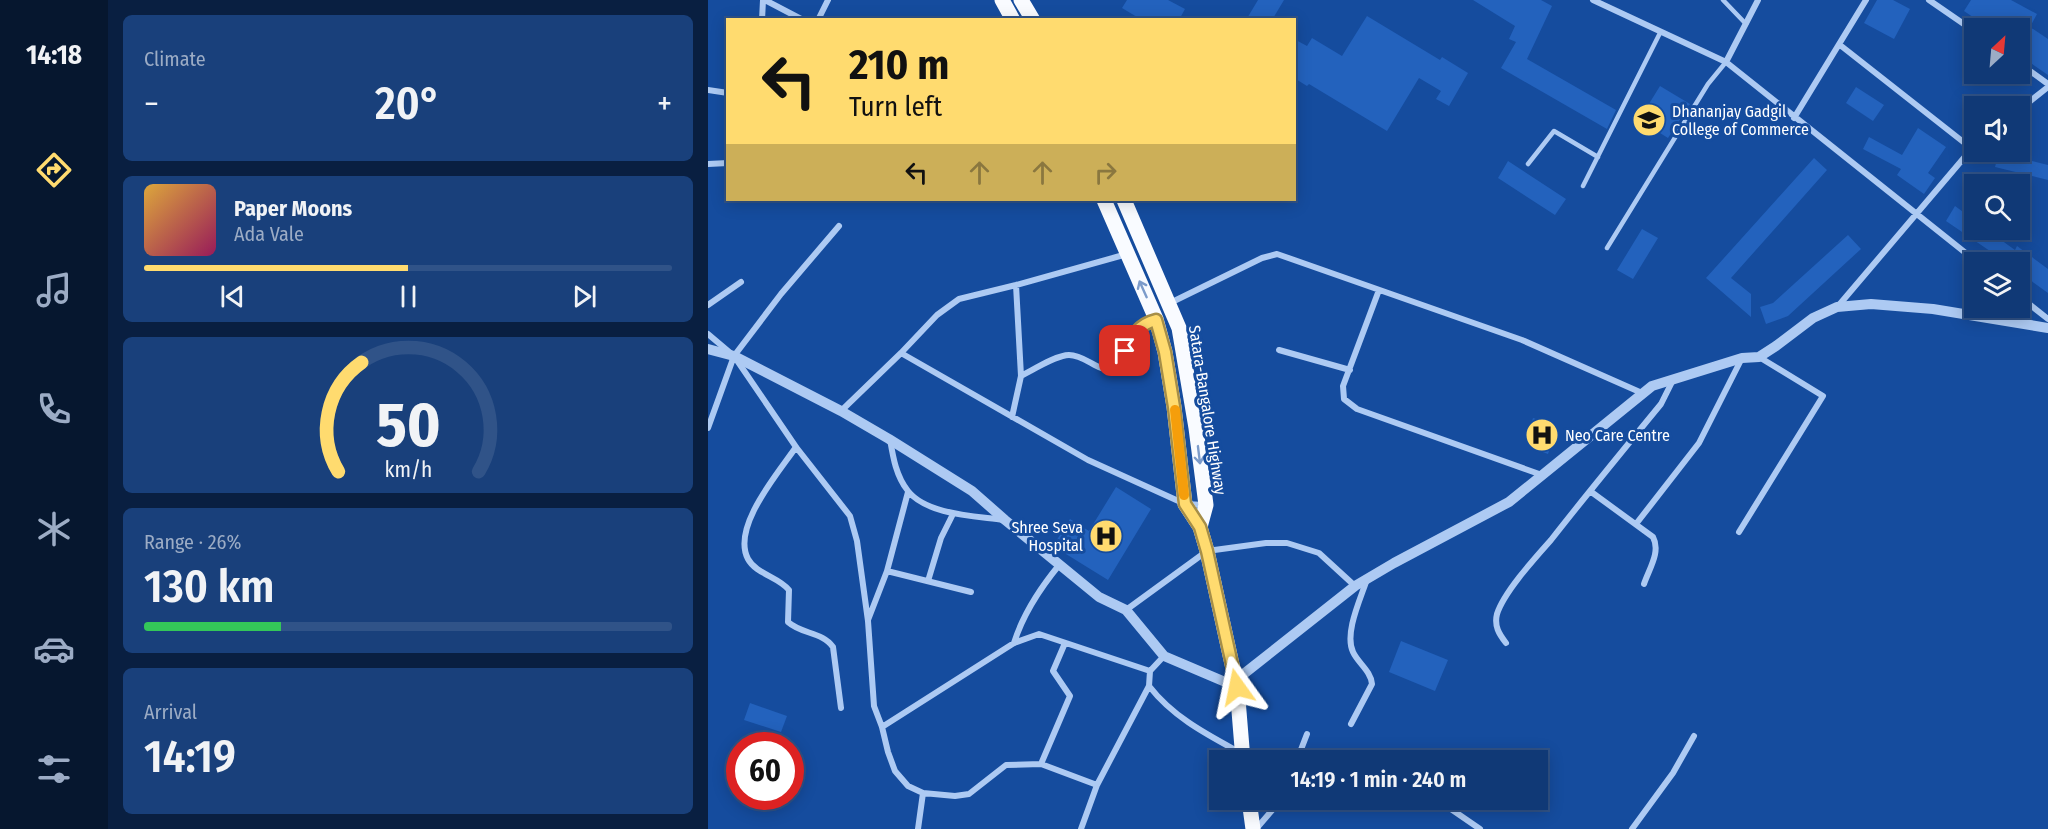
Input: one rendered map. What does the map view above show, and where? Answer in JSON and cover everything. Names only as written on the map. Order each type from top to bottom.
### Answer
[{"type":"main road","points":[[1002,0],[1012,18]]},
{"type":"main road","points":[[1021,0],[1032,18]]},
{"type":"main road","name":"Satara-Bangalore Highway","points":[[1104,201],[1156,320],[1165,352],[1185,504],[1200,527],[1207,551],[1236,684],[1242,750]]},
{"type":"main road","name":"Satara-Bangalore Highway","points":[[1124,201],[1179,328],[1206,505],[1200,527]]},
{"type":"main road","points":[[1251,810],[1254,829]]},
{"type":"street","points":[[762,18],[764,0],[799,18]]},
{"type":"street","points":[[819,18],[828,0]]},
{"type":"street","points":[[1593,0],[1726,62],[1964,252]]},
{"type":"street","points":[[1726,62],[1758,0]]},
{"type":"street","points":[[1794,118],[1866,0]]},
{"type":"street","points":[[1929,0],[1964,23]]},
{"type":"street","points":[[1840,45],[1964,141]]},
{"type":"street","points":[[2030,71],[2048,85],[2030,101]]},
{"type":"street","points":[[708,90],[726,93]]},
{"type":"street","points":[[1837,308],[1964,157]]},
{"type":"street","points":[[708,164],[726,163]]},
{"type":"street","points":[[708,428],[734,356],[781,294],[839,226]]},
{"type":"street","points":[[841,411],[937,315],[959,299],[1127,253]]},
{"type":"street","points":[[1170,303],[1262,258],[1277,254],[1522,340],[1642,393]]},
{"type":"street","points":[[708,305],[741,282]]},
{"type":"street","points":[[1012,417],[1021,376],[1016,285]]},
{"type":"street","points":[[1379,290],[1342,393],[1344,399],[1358,409],[1542,475]]},
{"type":"street","points":[[708,349],[734,356],[841,411],[972,490],[1099,597],[1126,610],[1164,656],[1236,684],[1355,586],[1509,502],[1652,386],[1742,358],[1759,357],[1813,318],[1837,308],[1871,304],[1933,309],[2048,328]]},
{"type":"street","points":[[2030,304],[2048,318]]},
{"type":"street","points":[[1021,376],[1063,356],[1071,355],[1107,371],[1113,370],[1119,364],[1130,338],[1147,322],[1156,320]]},
{"type":"street","points":[[708,334],[734,356],[796,447],[850,516],[857,541],[868,621],[874,706],[895,771],[908,786],[923,794],[955,796],[969,794],[1006,765],[1041,764],[1097,785]]},
{"type":"street","points":[[1279,350],[1350,370]]},
{"type":"street","points":[[901,353],[1088,460],[1185,504],[1206,505]]},
{"type":"street","points":[[1739,532],[1823,396],[1759,357]]},
{"type":"street","points":[[1636,524],[1699,443],[1742,358]]},
{"type":"street","points":[[1506,643],[1498,632],[1496,624],[1504,600],[1661,404],[1673,380]]},
{"type":"street","points":[[889,439],[894,466],[908,492],[925,504],[953,514],[1005,520]]},
{"type":"street","points":[[796,447],[764,491],[752,513],[745,548],[748,560],[784,583],[789,590],[788,622],[793,627],[824,638],[833,647],[841,708]]},
{"type":"street","points":[[1590,491],[1653,537],[1657,544],[1656,552],[1644,584]]},
{"type":"street","points":[[868,621],[887,571],[908,492]]},
{"type":"street","points":[[928,581],[941,538],[953,514]]},
{"type":"street","points":[[1126,610],[1207,551],[1266,543],[1296,545],[1319,554],[1355,586]]},
{"type":"street","points":[[1014,643],[1018,628],[1060,563]]},
{"type":"street","points":[[887,571],[971,592]]},
{"type":"street","points":[[1351,724],[1372,684],[1372,678],[1352,651],[1350,641],[1352,624],[1368,578]]},
{"type":"street","points":[[882,727],[1014,643],[1039,634],[1150,671]]},
{"type":"street","points":[[1041,764],[1070,696],[1053,671],[1065,643]]},
{"type":"street","points":[[1081,829],[1097,785],[1149,686],[1150,671],[1164,656]]},
{"type":"street","points":[[1149,686],[1158,698],[1178,716],[1232,750]]},
{"type":"street","points":[[1301,750],[1307,734]]},
{"type":"street","points":[[1632,829],[1673,773],[1694,736]]},
{"type":"street","points":[[918,829],[923,794]]},
{"type":"street","points":[[1254,829],[1272,810]]},
{"type":"street","points":[[1452,810],[1480,829]]},
{"type":"lane","points":[[1723,0],[1746,24]]},
{"type":"lane","points":[[1583,186],[1660,33]]},
{"type":"lane","points":[[1607,248],[1708,84],[1726,62]]},
{"type":"lane","points":[[1528,164],[1554,131],[1598,157]]},
{"type":"building","points":[[1127,0],[1168,0],[1185,9],[1180,18],[1139,18],[1122,8]]},
{"type":"building","points":[[1258,0],[1284,0],[1273,18],[1247,18]]},
{"type":"building","points":[[1473,0],[1541,0],[1552,6],[1527,59],[1616,110],[1607,129],[1501,68],[1516,42],[1509,39],[1515,26]]},
{"type":"building","points":[[1877,0],[1893,0],[1910,9],[1894,39],[1864,23]]},
{"type":"building","points":[[1971,0],[2011,0],[2037,14],[2030,27],[2030,18],[1974,18],[1964,11]]},
{"type":"building","points":[[1367,16],[1440,60],[1442,57],[1468,73],[1449,106],[1436,99],[1441,91],[1419,78],[1387,131],[1309,84],[1307,86],[1296,79],[1296,40],[1307,46],[1312,38],[1342,56]]},
{"type":"building","points":[[2030,27],[2048,39],[2048,75],[2030,63]]},
{"type":"building","points":[[1660,86],[1690,104],[1668,138],[1639,120]]},
{"type":"building","points":[[1856,87],[1884,105],[1873,121],[1846,103]]},
{"type":"building","points":[[1918,128],[1946,147],[1928,173],[1935,178],[1924,194],[1897,175],[1901,169],[1863,149],[1869,137],[1902,155]]},
{"type":"building","points":[[1814,158],[1827,170],[1731,278],[1751,294],[1751,317],[1706,278]]},
{"type":"building","points":[[1508,161],[1566,199],[1555,215],[1498,178]]},
{"type":"building","points":[[2030,161],[2048,165],[2048,180],[2030,174],[1995,167],[1996,162]]},
{"type":"building","points":[[1955,206],[1964,213],[1964,233],[1946,221]]},
{"type":"building","points":[[1642,229],[1658,238],[1633,279],[1617,270]]},
{"type":"building","points":[[1848,235],[1861,249],[1788,316],[1766,324],[1760,307],[1773,303]]},
{"type":"building","points":[[1974,240],[2001,240],[2015,250],[2017,246],[2025,252],[1991,252]]},
{"type":"building","points":[[2030,256],[2048,269],[2048,293],[2030,280]]},
{"type":"building","points":[[1533,418],[1557,426],[1548,454],[1532,448],[1534,443],[1526,440]]},
{"type":"building","points":[[1116,487],[1151,509],[1108,580],[1053,546],[1070,519],[1089,531]]},
{"type":"building","points":[[1401,641],[1448,660],[1435,691],[1389,672]]},
{"type":"building","points":[[750,703],[787,716],[781,732],[744,720]]},
{"type":"slow traffic","points":[[1175,410],[1184,495]]},
{"type":"place","name":"Dhananjay Gadgil College of Commerce","points":[[1649,120]]},
{"type":"place","name":"Neo Care Centre","points":[[1542,435]]},
{"type":"place","name":"Shree Seva Hospital","points":[[1106,536]]},
{"type":"route","points":[[1125,351],[1130,338],[1139,328],[1147,322],[1156,320],[1165,352],[1174,407],[1185,504],[1200,527],[1207,551],[1237,687]]}]
